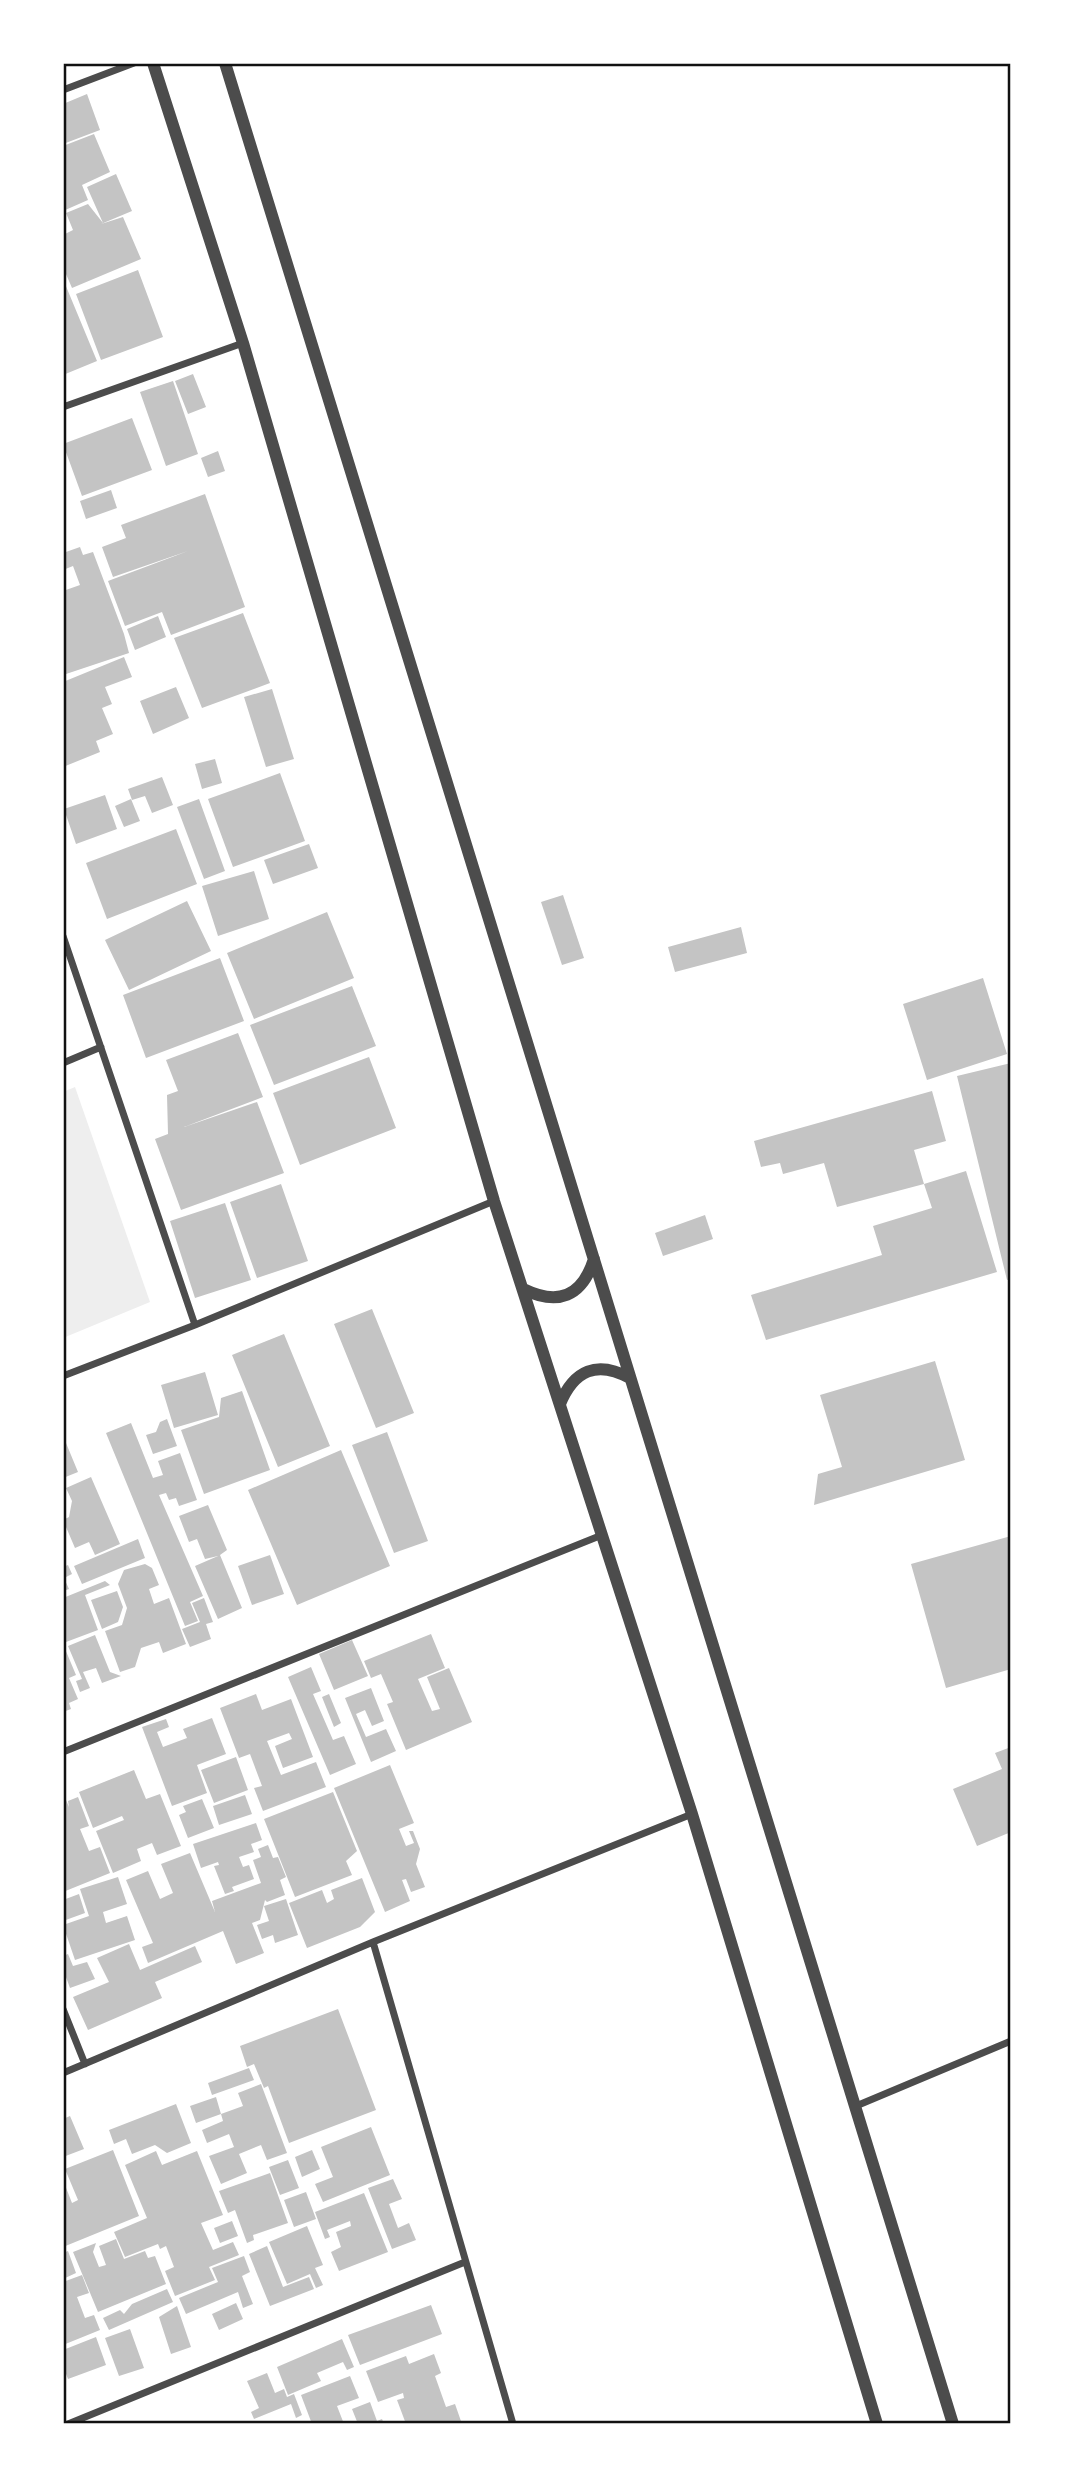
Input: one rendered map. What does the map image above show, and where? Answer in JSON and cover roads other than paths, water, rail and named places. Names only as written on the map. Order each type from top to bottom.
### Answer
[{"type":"street","points":[[63,90],[134,63]]},
{"type":"street","points":[[153,63],[243,343],[494,1201],[692,1814],[877,2424]]},
{"type":"street","points":[[225,63],[953,2424]]},
{"type":"street","points":[[63,407],[243,343]]},
{"type":"street","points":[[63,936],[195,1325]]},
{"type":"street","points":[[63,1063],[101,1047]]},
{"type":"street","points":[[63,1376],[195,1325],[494,1201]]},
{"type":"street","points":[[523,1289],[540,1298],[559,1298],[575,1291],[588,1277],[594,1259]]},
{"type":"street","points":[[560,1405],[567,1388],[580,1375],[596,1369],[615,1370],[630,1378]]},
{"type":"street","points":[[63,1752],[602,1535]]},
{"type":"street","points":[[63,2073],[373,1942],[692,1814]]},
{"type":"street","points":[[373,1942],[513,2424]]},
{"type":"street","points":[[63,2009],[85,2064]]},
{"type":"street","points":[[856,2106],[1011,2042]]},
{"type":"street","points":[[68,2424],[465,2262]]}]
